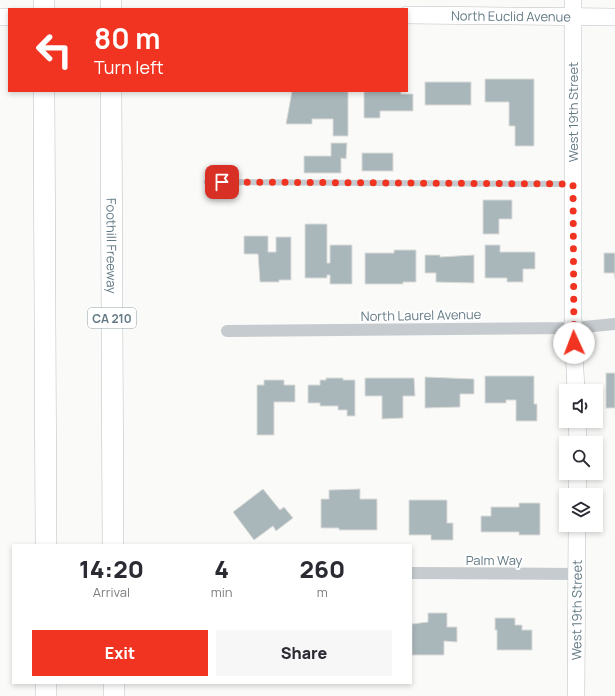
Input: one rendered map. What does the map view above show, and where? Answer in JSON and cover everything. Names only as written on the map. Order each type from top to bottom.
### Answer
[{"type":"highway","points":[[44,92],[46,544]]},
{"type":"highway","name":"Foothill Freeway","points":[[111,92],[113,544]]},
{"type":"highway","points":[[46,684],[46,696]]},
{"type":"highway","points":[[114,684],[114,696]]},
{"type":"main road","name":"West 19th Street","points":[[573,0],[574,328],[576,384]]},
{"type":"main road","name":"North Euclid Avenue","points":[[408,15],[615,17]]},
{"type":"main road","name":"West 19th Street","points":[[576,696],[577,532]]},
{"type":"street","name":"North Laurel Avenue","points":[[227,331],[574,328],[615,324]]},
{"type":"street","name":"Palm Way","points":[[412,573],[576,574]]},
{"type":"lane","points":[[207,182],[573,184]]},
{"type":"building","points":[[485,79],[534,79],[534,146],[515,146],[515,126],[509,126],[509,102],[485,102]]},
{"type":"building","points":[[425,82],[471,82],[471,105],[425,105]]},
{"type":"building","points":[[292,92],[348,92],[348,136],[333,136],[333,119],[312,119],[312,124],[286,124]]},
{"type":"building","points":[[364,92],[401,92],[401,94],[413,94],[413,111],[380,111],[380,118],[364,118]]},
{"type":"building","points":[[331,143],[347,143],[346,159],[341,158],[341,173],[304,173],[304,156],[331,156]]},
{"type":"building","points":[[362,153],[393,153],[393,171],[362,171]]},
{"type":"building","points":[[483,200],[512,200],[512,219],[499,219],[499,234],[483,234]]},
{"type":"building","points":[[305,224],[327,224],[327,263],[330,263],[330,245],[352,245],[352,284],[330,284],[330,275],[327,275],[327,278],[305,278]]},
{"type":"building","points":[[244,236],[268,236],[268,252],[276,252],[276,237],[291,237],[291,280],[279,280],[279,282],[260,282],[258,254],[244,254]]},
{"type":"building","points":[[485,245],[500,245],[500,252],[535,252],[535,269],[523,269],[523,282],[507,282],[507,278],[485,278]]},
{"type":"building","points":[[394,250],[416,250],[416,282],[403,282],[403,284],[365,284],[365,253],[394,253]]},
{"type":"building","points":[[604,253],[615,253],[615,278],[614,273],[604,273]]},
{"type":"building","points":[[425,255],[440,255],[440,257],[474,255],[474,283],[436,282],[436,273],[425,273]]},
{"type":"building","points":[[606,373],[615,373],[615,408],[606,408]]},
{"type":"building","points":[[485,376],[534,376],[534,404],[537,404],[537,421],[516,421],[516,400],[506,400],[506,403],[485,403]]},
{"type":"building","points":[[425,377],[474,379],[474,394],[460,394],[460,407],[425,408]]},
{"type":"building","points":[[326,378],[355,380],[355,416],[347,416],[347,410],[338,410],[338,406],[320,406],[320,403],[308,403],[308,385],[320,385],[320,380],[326,380]]},
{"type":"building","points":[[365,378],[414,378],[415,396],[403,396],[403,418],[382,419],[382,396],[365,396]]},
{"type":"building","points":[[264,380],[284,380],[284,385],[295,385],[295,402],[274,402],[274,435],[257,435],[257,385],[264,385]]},
{"type":"building","points":[[263,489],[280,510],[284,507],[293,518],[276,531],[273,526],[254,540],[233,512]]},
{"type":"building","points":[[360,489],[360,499],[377,499],[377,530],[339,530],[339,528],[321,528],[321,499],[329,499],[329,490]]},
{"type":"building","points":[[409,500],[447,500],[447,523],[453,523],[453,540],[431,540],[431,535],[409,535]]},
{"type":"building","points":[[519,503],[540,503],[540,535],[519,535],[519,532],[481,532],[481,516],[491,516],[491,507],[519,507]]},
{"type":"building","points":[[428,613],[447,613],[447,627],[457,627],[457,642],[444,641],[444,655],[412,655],[412,624],[428,622]]},
{"type":"building","points":[[495,618],[515,618],[515,625],[522,625],[522,630],[532,630],[532,650],[497,650],[497,630],[495,630]]},
{"type":"route","points":[[222,182],[573,184],[574,343]]}]
